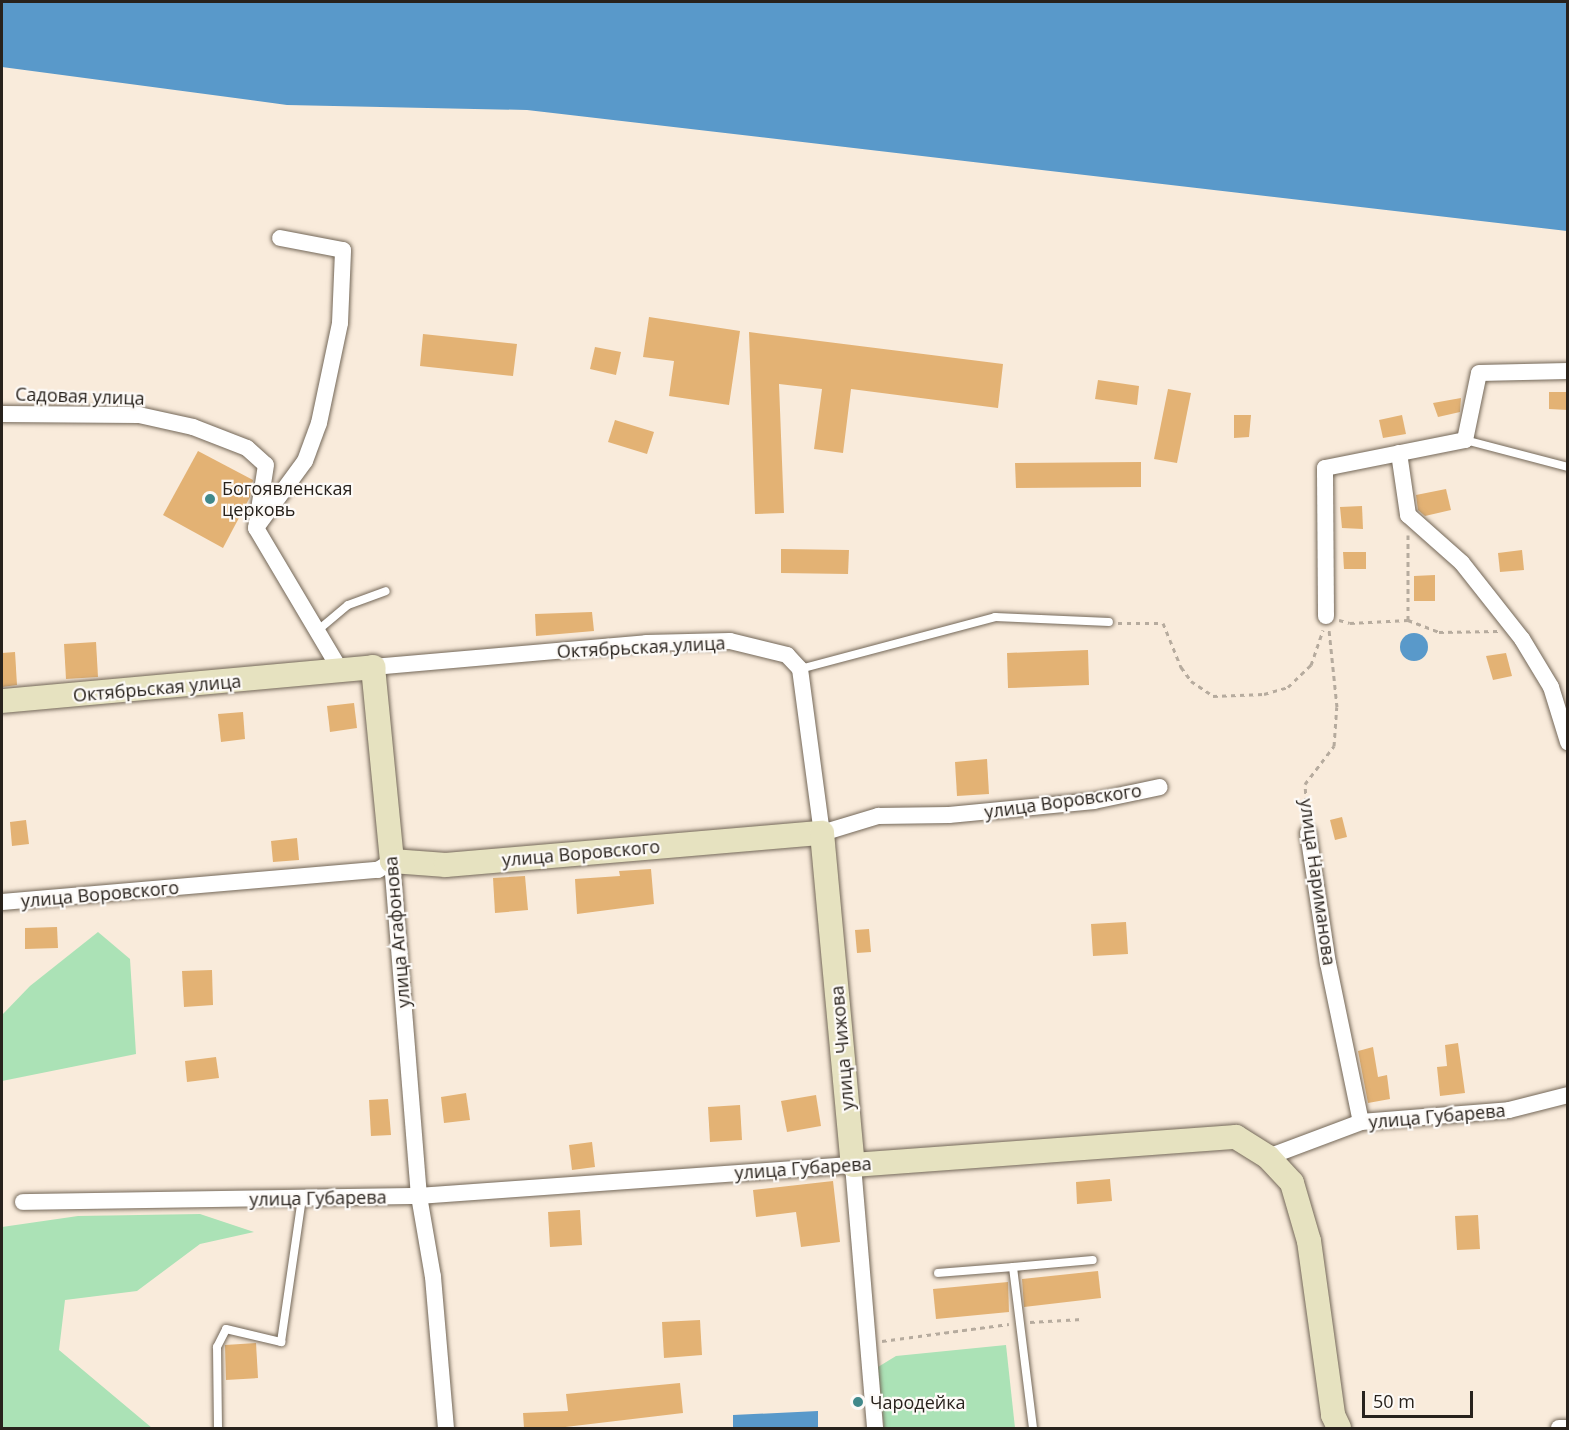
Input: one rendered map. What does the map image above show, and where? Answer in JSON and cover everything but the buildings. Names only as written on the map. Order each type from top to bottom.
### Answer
[{"type":"street","points":[[280,238],[343,249],[340,323],[319,423],[305,461],[256,528],[342,673]]},
{"type":"street","points":[[1326,616],[1325,468],[1465,440],[1479,373],[1568,371]]},
{"type":"street","name":"Садовая улица","points":[[2,414],[139,415],[193,427],[235,440],[266,465],[256,528]]},
{"type":"street","points":[[1399,453],[1408,515],[1462,563],[1515,630],[1551,687],[1568,742]]},
{"type":"street","name":"Октябрьская улица","points":[[2,701],[342,673],[373,668],[645,643],[730,641],[788,655],[800,669]]},
{"type":"street","name":"улица Агафонова","points":[[373,668],[392,861],[418,1196],[433,1277],[446,1428]]},
{"type":"street","name":"улица Чижова","points":[[800,669],[822,833],[853,1165],[865,1343],[875,1428]]},
{"type":"street","name":"улица Воровского","points":[[2,902],[378,870],[392,861],[446,865],[822,833],[878,816],[949,815],[1094,801],[1160,787]]},
{"type":"street","name":"улица Нариманова","points":[[1308,833],[1328,963],[1361,1122]]},
{"type":"street","name":"улица Губарева","points":[[23,1202],[418,1196],[1236,1137],[1268,1157],[1361,1122],[1509,1110],[1568,1095]]},
{"type":"street","points":[[1268,1157],[1292,1183],[1309,1241],[1333,1415],[1339,1428]]},
{"type":"street","points":[[1559,1428],[1568,1428]]},
{"type":"lane","points":[[1465,440],[1568,467]]},
{"type":"lane","points":[[317,631],[348,605],[386,591]]},
{"type":"lane","points":[[800,669],[996,617],[1109,622]]},
{"type":"lane","points":[[218,1428],[217,1347],[226,1329],[281,1342],[302,1198]]},
{"type":"lane","points":[[938,1273],[1093,1260]]},
{"type":"lane","points":[[1013,1267],[1034,1428]]},
{"type":"path","points":[[1408,515],[1408,620]]},
{"type":"path","points":[[1109,622],[1163,623],[1191,681],[1213,696],[1237,696],[1288,687],[1301,678],[1319,648],[1326,616],[1350,623],[1408,620],[1439,632],[1515,630]]},
{"type":"path","name":"улица Нариманова","points":[[1308,833],[1305,784],[1334,746],[1337,707],[1326,616]]},
{"type":"path","points":[[865,1343],[1020,1323],[1082,1319]]},
{"type":"green space","points":[[98,932],[130,959],[136,1054],[2,1081],[2,1015],[30,986]]},
{"type":"green space","points":[[200,1214],[254,1232],[200,1244],[137,1291],[65,1300],[59,1350],[152,1428],[2,1428],[2,1227],[78,1216]]},
{"type":"green space","points":[[1006,1345],[1015,1428],[884,1428],[878,1367],[896,1356]]},
{"type":"water","points":[[2,2],[1567,2],[1567,231],[527,110],[287,105],[2,67]]},
{"type":"water","points":[[1414,633],[1424,637],[1428,647],[1424,657],[1414,661],[1404,657],[1400,647],[1404,637]]},
{"type":"water","points":[[818,1411],[818,1428],[733,1428],[733,1415]]},
{"type":"place","name":"Богоявленская церковь","points":[[210,499]]},
{"type":"place","name":"Чародейка","points":[[858,1402]]}]
